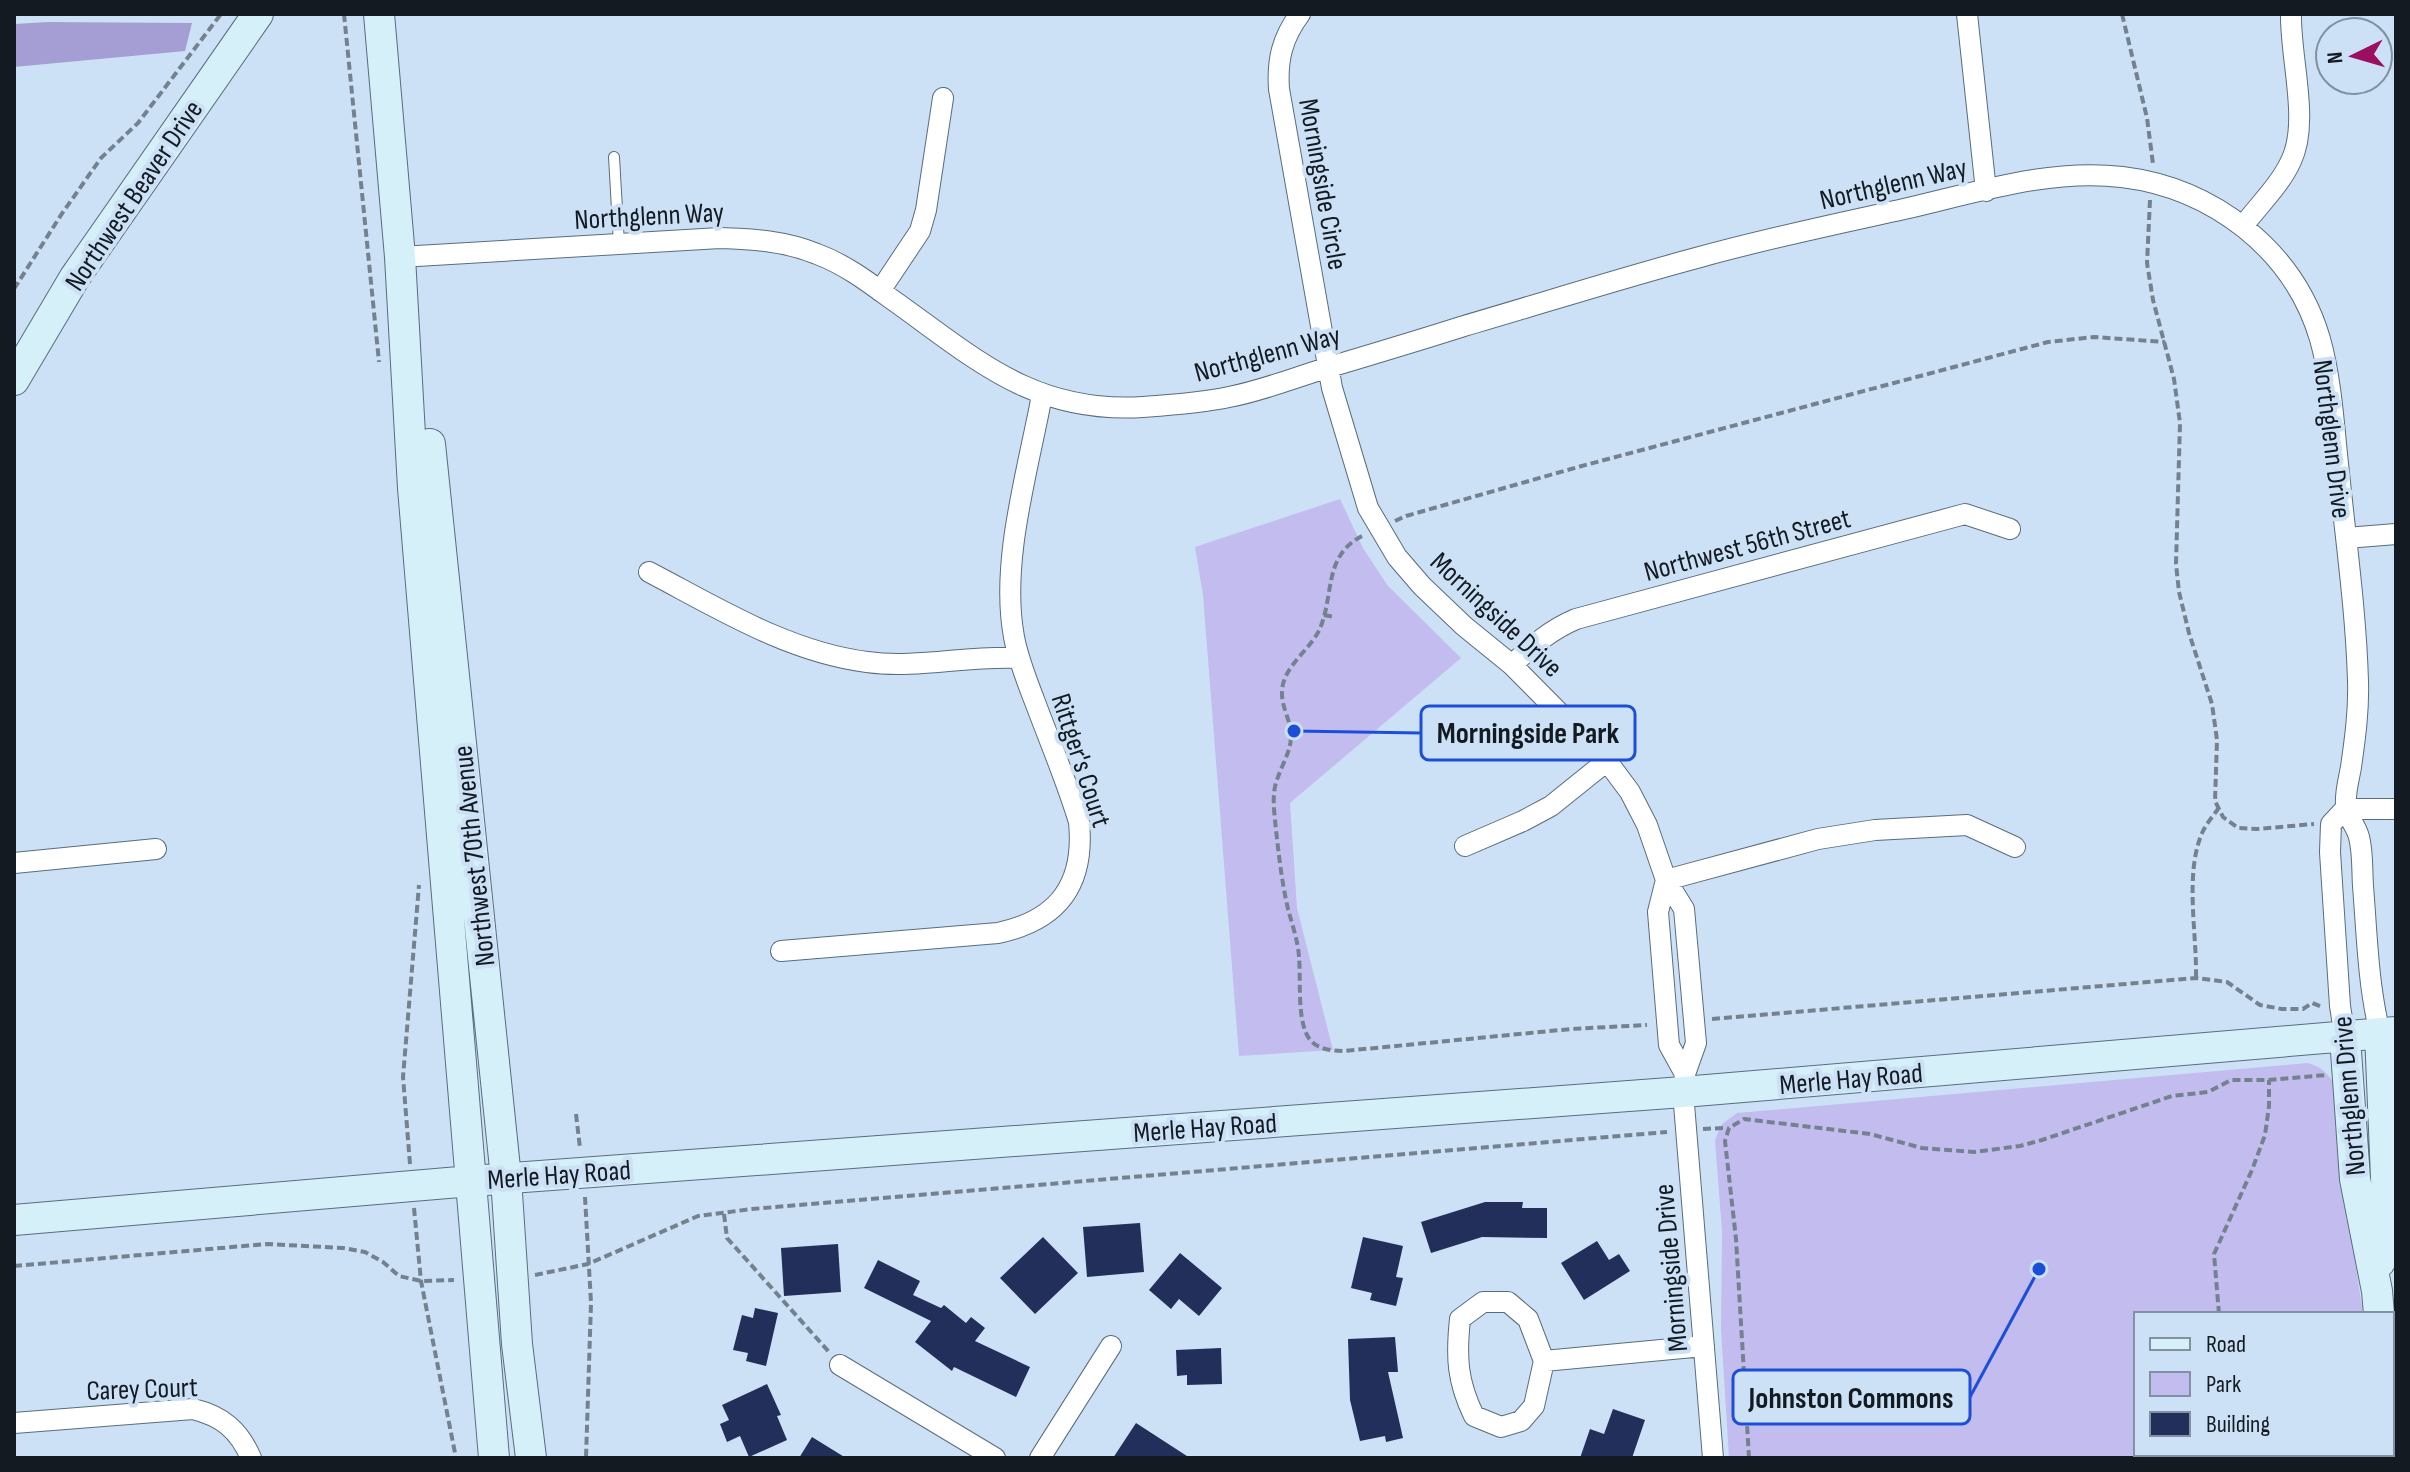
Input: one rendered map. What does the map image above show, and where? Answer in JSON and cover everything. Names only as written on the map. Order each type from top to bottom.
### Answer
[{"type":"main road","name":"Northwest Beaver Drive","points":[[14,380],[75,277],[258,14]]},
{"type":"main road","name":"Northwest 70th Avenue","points":[[379,14],[400,257],[414,504],[494,1458]]},
{"type":"main road","name":"Northwest 70th Avenue","points":[[400,257],[416,317],[506,1178],[517,1344],[531,1458]]},
{"type":"main road","name":"Merle Hay Road","points":[[14,1220],[1684,1083],[2388,1032]]},
{"type":"main road","name":"Northglenn Drive","points":[[2382,1299],[2387,1202],[2391,1182],[2388,1032]]},
{"type":"main road","name":"Northglenn Drive","points":[[2345,1037],[2355,1179],[2382,1299]]},
{"type":"street","name":"Morningside Circle","points":[[1300,14],[1282,46],[1278,68],[1279,89],[1328,368]]},
{"type":"street","points":[[1967,14],[1986,191]]},
{"type":"street","points":[[2243,226],[2280,180],[2297,144],[2300,121],[2290,34],[2291,14]]},
{"type":"street","points":[[880,291],[920,231],[943,98]]},
{"type":"street","name":"Northglenn Way","points":[[400,257],[720,238],[784,243],[816,253],[846,268],[1013,383],[1042,395],[1110,408],[1182,404],[1280,385],[1704,255],[2061,177],[2123,177]]},
{"type":"street","name":"Northglenn Drive","points":[[2123,177],[2190,194],[2220,209],[2243,226],[2270,251],[2289,276],[2305,302],[2319,335],[2328,380],[2346,538],[2358,681],[2357,716],[2330,852],[2340,1006],[2345,1037]]},
{"type":"street","name":"Morningside Drive","points":[[1328,368],[1368,508],[1397,557],[1422,586],[1512,665],[1607,761],[1630,792],[1647,825],[1666,880],[1684,909],[1696,1043],[1684,1083]]},
{"type":"street","name":"Rittger's Court","points":[[781,951],[998,933],[1020,928],[1041,918],[1058,904],[1071,885],[1081,847],[1079,822],[1019,658],[1010,608],[1009,576],[1042,395]]},
{"type":"street","name":"Northwest 56th Street","points":[[1512,665],[1539,639],[1556,627],[1576,619],[1965,514],[2010,529]]},
{"type":"street","points":[[2346,538],[2396,534]]},
{"type":"street","points":[[649,572],[779,639],[823,654],[868,663],[910,664],[1019,658]]},
{"type":"street","points":[[1465,846],[1551,806],[1607,761]]},
{"type":"street","points":[[2338,816],[2396,809]]},
{"type":"street","name":"Northglenn Drive","points":[[2338,816],[2359,838],[2373,1004],[2388,1032]]},
{"type":"street","points":[[1666,880],[1818,839],[1875,830],[1967,825],[2015,847]]},
{"type":"street","points":[[14,863],[156,849]]},
{"type":"street","name":"Morningside Drive","points":[[1666,880],[1658,912],[1667,1023],[1669,1045],[1684,1083],[1713,1458]]},
{"type":"street","points":[[1483,1302],[1508,1302],[1528,1319],[1544,1361],[1534,1406],[1521,1421],[1501,1427],[1474,1416],[1463,1393],[1456,1351],[1460,1319],[1483,1302]]},
{"type":"street","points":[[1040,1458],[1111,1346]]},
{"type":"street","points":[[1544,1361],[1704,1346]]},
{"type":"street","points":[[840,1365],[995,1458]]},
{"type":"street","name":"Carey Court","points":[[14,1423],[193,1409],[210,1413],[226,1422],[239,1435],[251,1458]]},
{"type":"lane","points":[[614,157],[619,244]]},
{"type":"path","points":[[14,289],[101,158],[138,123],[221,14]]},
{"type":"path","points":[[344,14],[379,362]]},
{"type":"path","points":[[2122,14],[2147,118],[2154,183],[2148,205],[2147,263],[2153,300],[2174,379],[2180,423],[2176,564],[2189,633],[2212,704],[2217,740],[2215,801],[2231,824],[2245,829],[2338,816]]},
{"type":"path","points":[[1667,1023],[1344,1051],[1332,1051],[1314,1044],[1308,1037],[1303,1025],[1299,954],[1284,890],[1274,793],[1291,742],[1281,693],[1295,660],[1314,639],[1324,615],[1331,577],[1339,557],[1350,543],[1406,516],[2037,345],[2094,337],[2165,342]]},
{"type":"path","points":[[1324,615],[1335,617]]},
{"type":"path","points":[[2196,978],[2192,914],[2196,862],[2204,830],[2218,809]]},
{"type":"path","points":[[420,883],[403,1077],[421,1281],[456,1458]]},
{"type":"path","points":[[1693,1021],[2196,978],[2227,982],[2260,1005],[2282,1009],[2303,1009],[2312,1003],[2319,1007],[2340,1006]]},
{"type":"path","points":[[1749,1458],[1736,1239],[1725,1141],[1729,1128],[1744,1119],[1870,1134],[1922,1148],[1974,1152],[2042,1140],[2172,1096],[2208,1092],[2231,1080],[2326,1075]]},
{"type":"path","points":[[2219,1312],[2214,1254],[2265,1135],[2269,1080]]},
{"type":"path","points":[[586,1458],[591,1303],[588,1264],[698,1216],[1686,1130],[1723,1128],[1728,1131]]},
{"type":"path","points":[[724,1214],[727,1238],[840,1365]]},
{"type":"path","points":[[14,1266],[267,1244],[365,1252],[399,1276],[421,1281]]},
{"type":"green space","points":[[1340,499],[1363,548],[1388,586],[1461,658],[1290,803],[1297,908],[1333,1050],[1239,1056],[1203,595],[1195,547]]},
{"type":"green space","points":[[2308,1063],[2317,1067],[2336,1086],[2343,1180],[2363,1312],[2134,1312],[2134,1456],[2376,1458],[1729,1458],[1721,1329],[1722,1231],[1715,1140],[1722,1124],[1737,1113]]},
{"type":"shaded area","points":[[192,23],[185,51],[14,67],[14,24]]},
{"type":"building","points":[[1485,1202],[1523,1202],[1522,1208],[1547,1208],[1547,1238],[1482,1237],[1431,1253],[1421,1222]]},
{"type":"building","points":[[1140,1223],[1144,1272],[1087,1277],[1083,1227]]},
{"type":"building","points":[[1043,1237],[1078,1273],[1035,1314],[1000,1278]]},
{"type":"building","points":[[1363,1237],[1403,1246],[1396,1277],[1403,1278],[1396,1306],[1370,1300],[1372,1293],[1351,1288]]},
{"type":"building","points":[[1597,1241],[1609,1260],[1619,1254],[1630,1271],[1584,1300],[1561,1263]]},
{"type":"building","points":[[838,1244],[841,1292],[784,1296],[781,1248]]},
{"type":"building","points":[[1180,1253],[1222,1288],[1199,1316],[1179,1299],[1171,1309],[1149,1290]]},
{"type":"building","points":[[878,1260],[920,1281],[913,1295],[941,1308],[944,1305],[966,1323],[971,1317],[985,1328],[975,1341],[1030,1367],[1016,1397],[954,1367],[952,1371],[915,1342],[931,1321],[864,1288]]},
{"type":"building","points":[[755,1308],[778,1313],[766,1366],[746,1361],[748,1353],[733,1350],[742,1315],[753,1318]]},
{"type":"building","points":[[1395,1337],[1398,1372],[1388,1372],[1403,1438],[1386,1442],[1385,1436],[1360,1441],[1350,1400],[1348,1339]]},
{"type":"building","points":[[1221,1348],[1222,1384],[1187,1385],[1187,1375],[1177,1376],[1176,1350]]},
{"type":"building","points":[[767,1384],[781,1415],[777,1416],[787,1440],[749,1457],[740,1436],[727,1442],[720,1424],[729,1420],[722,1405]]},
{"type":"building","points":[[1613,1409],[1645,1420],[1632,1458],[1580,1458],[1590,1429],[1604,1434]]},
{"type":"building","points":[[1136,1423],[1190,1458],[1113,1458]]},
{"type":"building","points":[[812,1437],[846,1458],[799,1458]]},
{"type":"place","name":"Morningside Park","points":[[1294,731]]},
{"type":"place","name":"Johnston Commons","points":[[2039,1269]]}]
